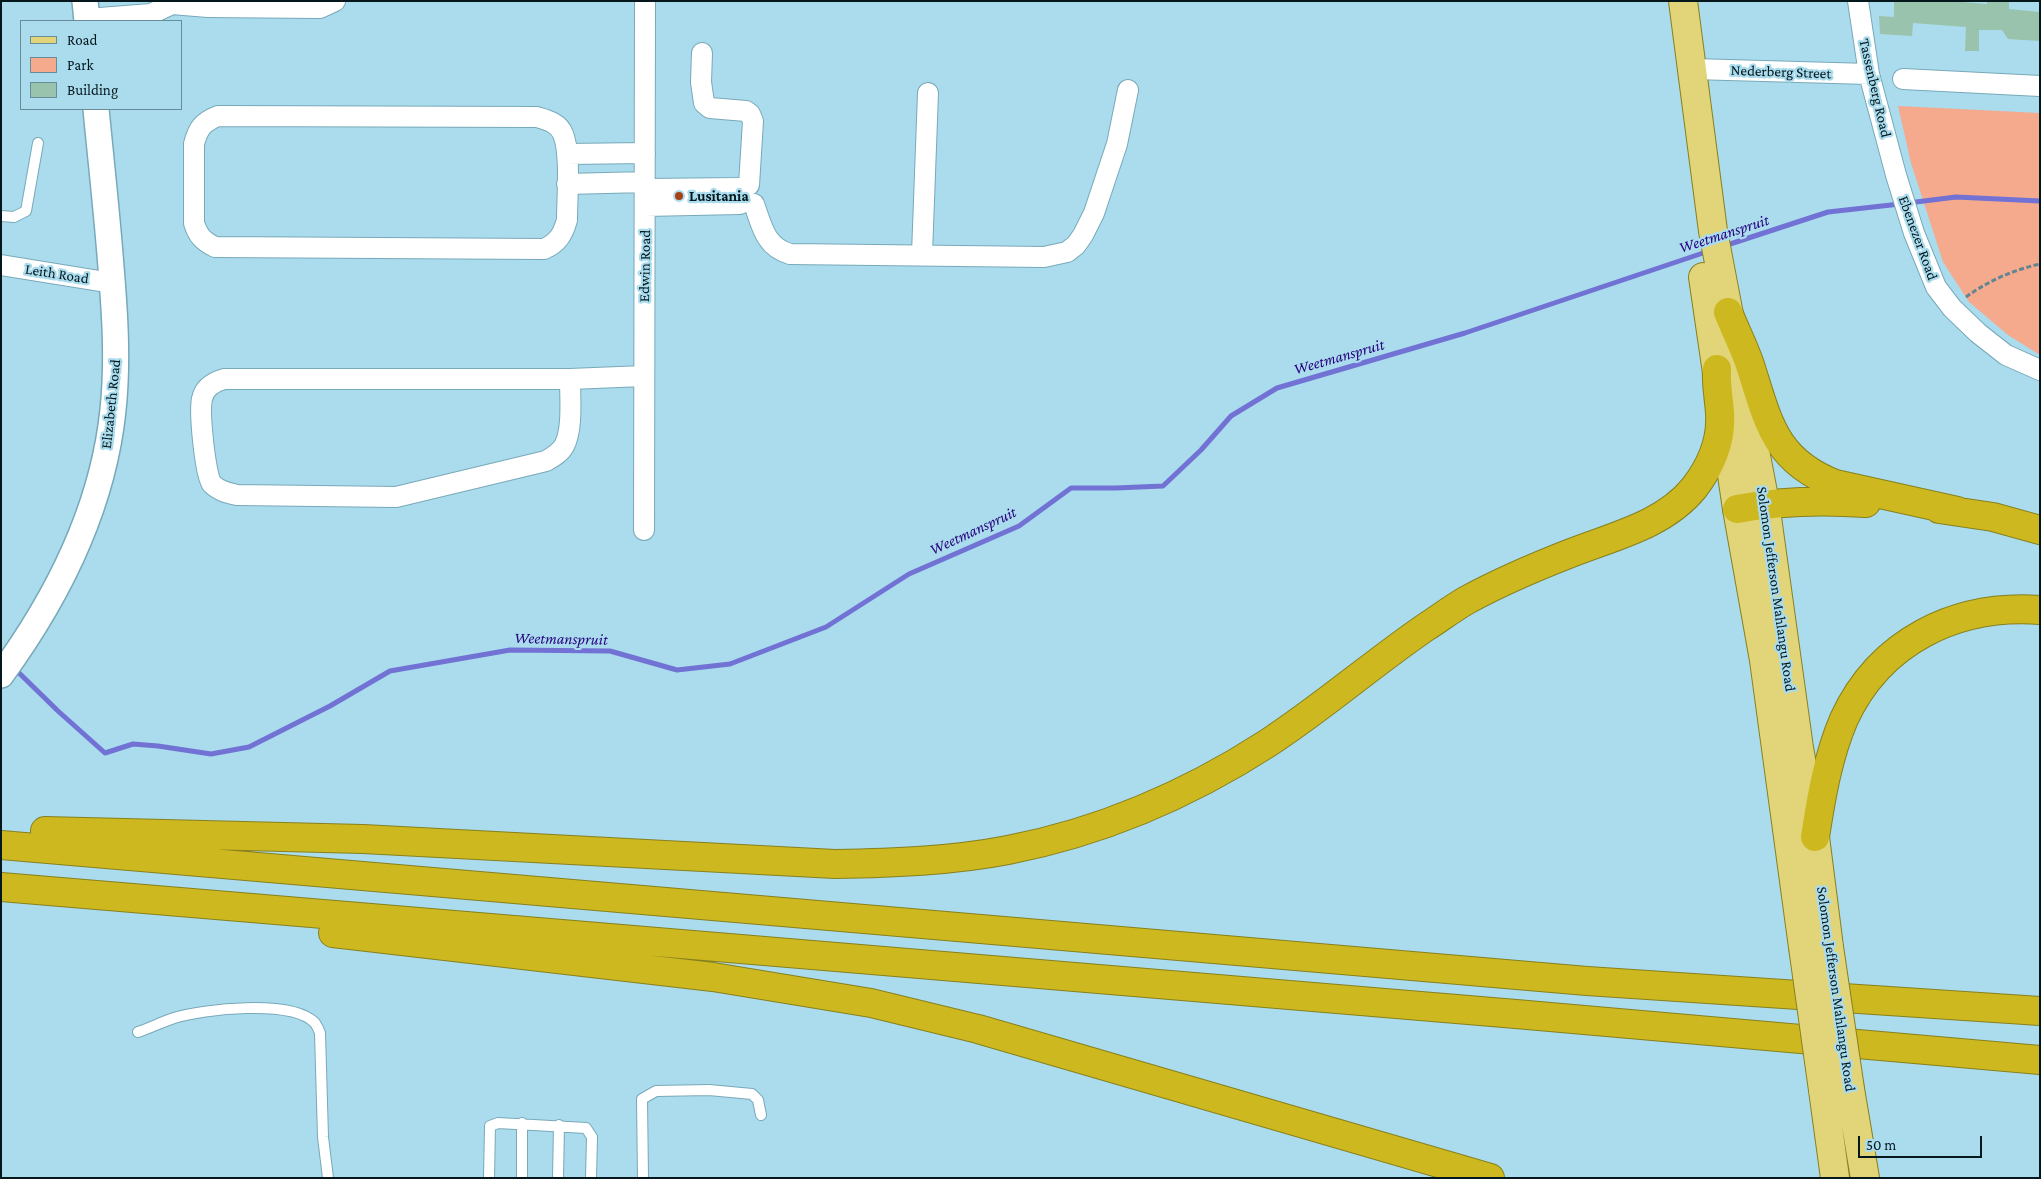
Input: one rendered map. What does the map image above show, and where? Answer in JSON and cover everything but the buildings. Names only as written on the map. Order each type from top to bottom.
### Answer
[{"type":"highway","points":[[1720,305],[1749,364],[1770,426],[1784,448],[1799,464],[1817,477],[1835,484],[1993,517],[2040,530]]},
{"type":"highway","points":[[1,830],[372,840],[835,864],[893,863],[944,859],[1008,850],[1074,834],[1132,814],[1228,767],[1268,742],[1406,641],[1464,602],[1506,580],[1635,529],[1672,510],[1695,486],[1708,468],[1715,451],[1720,424],[1717,369]]},
{"type":"highway","points":[[1738,509],[1765,504],[1848,502],[1957,510]]},
{"type":"highway","points":[[1815,837],[1822,791],[1843,721],[1866,681],[1886,659],[1906,643],[1948,621],[1970,614],[2018,609],[2040,610]]},
{"type":"highway","points":[[1,845],[1587,981],[2040,1011]]},
{"type":"highway","points":[[1,887],[328,916],[1506,1013],[2040,1060]]},
{"type":"highway","points":[[162,901],[269,924],[364,938],[713,977],[871,1003],[978,1029],[1490,1178]]},
{"type":"highway","points":[[1587,981],[1624,976],[1664,976],[1990,998],[2040,997]]},
{"type":"main road","name":"Solomon Jefferson Mahlangu Road","points":[[1664,1],[1720,305],[1765,504],[1799,748],[1815,837],[1816,947],[1823,1090],[1835,1178]]},
{"type":"main road","name":"Solomon Jefferson Mahlangu Road","points":[[1683,1],[1692,69],[1706,233]]},
{"type":"main road","name":"Solomon Jefferson Mahlangu Road","points":[[1720,305],[1717,369],[1738,509],[1816,947],[1850,1089],[1864,1178]]},
{"type":"street","points":[[86,14],[149,18],[172,3],[208,7],[320,8],[335,1]]},
{"type":"street","name":"Edwin Road","points":[[644,1],[644,530]]},
{"type":"street","name":"Tassenberg Road","points":[[1858,1],[1869,74],[1896,175]]},
{"type":"street","points":[[702,52],[701,82],[704,103],[710,108],[738,109],[750,114],[753,122],[753,142],[746,195],[770,243],[782,252],[810,255],[1044,256],[1067,252],[1076,245],[1083,235],[1094,213],[1117,144],[1128,90]]},
{"type":"street","name":"Nederberg Street","points":[[1692,69],[1869,74]]},
{"type":"street","points":[[1903,78],[2040,86]]},
{"type":"street","points":[[922,254],[928,92]]},
{"type":"street","name":"Elizabeth Road","points":[[3,672],[28,636],[69,565],[86,523],[107,448],[113,410],[117,334],[96,110]]},
{"type":"street","points":[[218,116],[537,117],[557,125],[563,133],[567,154],[567,184],[567,220],[564,231],[554,245],[544,248],[215,247],[205,242],[197,234],[194,223],[194,144],[197,132],[202,124],[218,116]]},
{"type":"street","points":[[567,154],[645,153]]},
{"type":"street","name":"Ebenezer Road","points":[[1896,175],[1914,233],[1936,287],[1952,308],[1978,333],[2006,355],[2040,370]]},
{"type":"street","points":[[567,184],[645,192],[746,195]]},
{"type":"street","name":"Leith Road","points":[[1,265],[112,283]]},
{"type":"street","points":[[570,379],[568,436],[564,447],[546,461],[396,497],[237,495],[218,489],[211,482],[207,472],[201,410],[202,397],[208,387],[224,379],[570,379],[644,376]]},
{"type":"lane","points":[[1,216],[14,217],[26,211],[38,143]]},
{"type":"lane","points":[[138,1032],[176,1018],[238,1007],[290,1012],[306,1017],[315,1023],[320,1033],[323,1137],[328,1178]]},
{"type":"lane","points":[[642,1178],[642,1099],[656,1091],[709,1090],[752,1094],[758,1100],[761,1115]]},
{"type":"lane","points":[[489,1178],[490,1126],[498,1123],[586,1128],[592,1137],[591,1178]]},
{"type":"lane","points":[[522,1123],[522,1178]]},
{"type":"lane","points":[[558,1178],[559,1125]]},
{"type":"path","points":[[1952,308],[1985,284],[2025,267],[2040,264]]},
{"type":"green space","points":[[1898,106],[2040,113],[2040,355],[2008,335],[1969,302],[1943,262],[1911,163]]},
{"type":"waterway","name":"Weetmanspruit","points":[[1908,203],[1956,197],[2040,201]]},
{"type":"waterway","name":"Weetmanspruit","points":[[1724,246],[1828,212],[1900,204]]},
{"type":"waterway","name":"Weetmanspruit","points":[[14,668],[105,753],[133,744],[211,754],[249,747],[330,706],[390,671],[510,650],[610,651],[677,670],[730,664],[826,627],[909,574],[1019,526],[1071,488],[1163,486],[1201,450],[1231,416],[1277,388],[1465,333],[1709,251]]},
{"type":"place","name":"Lusitania","points":[[679,196]]}]
